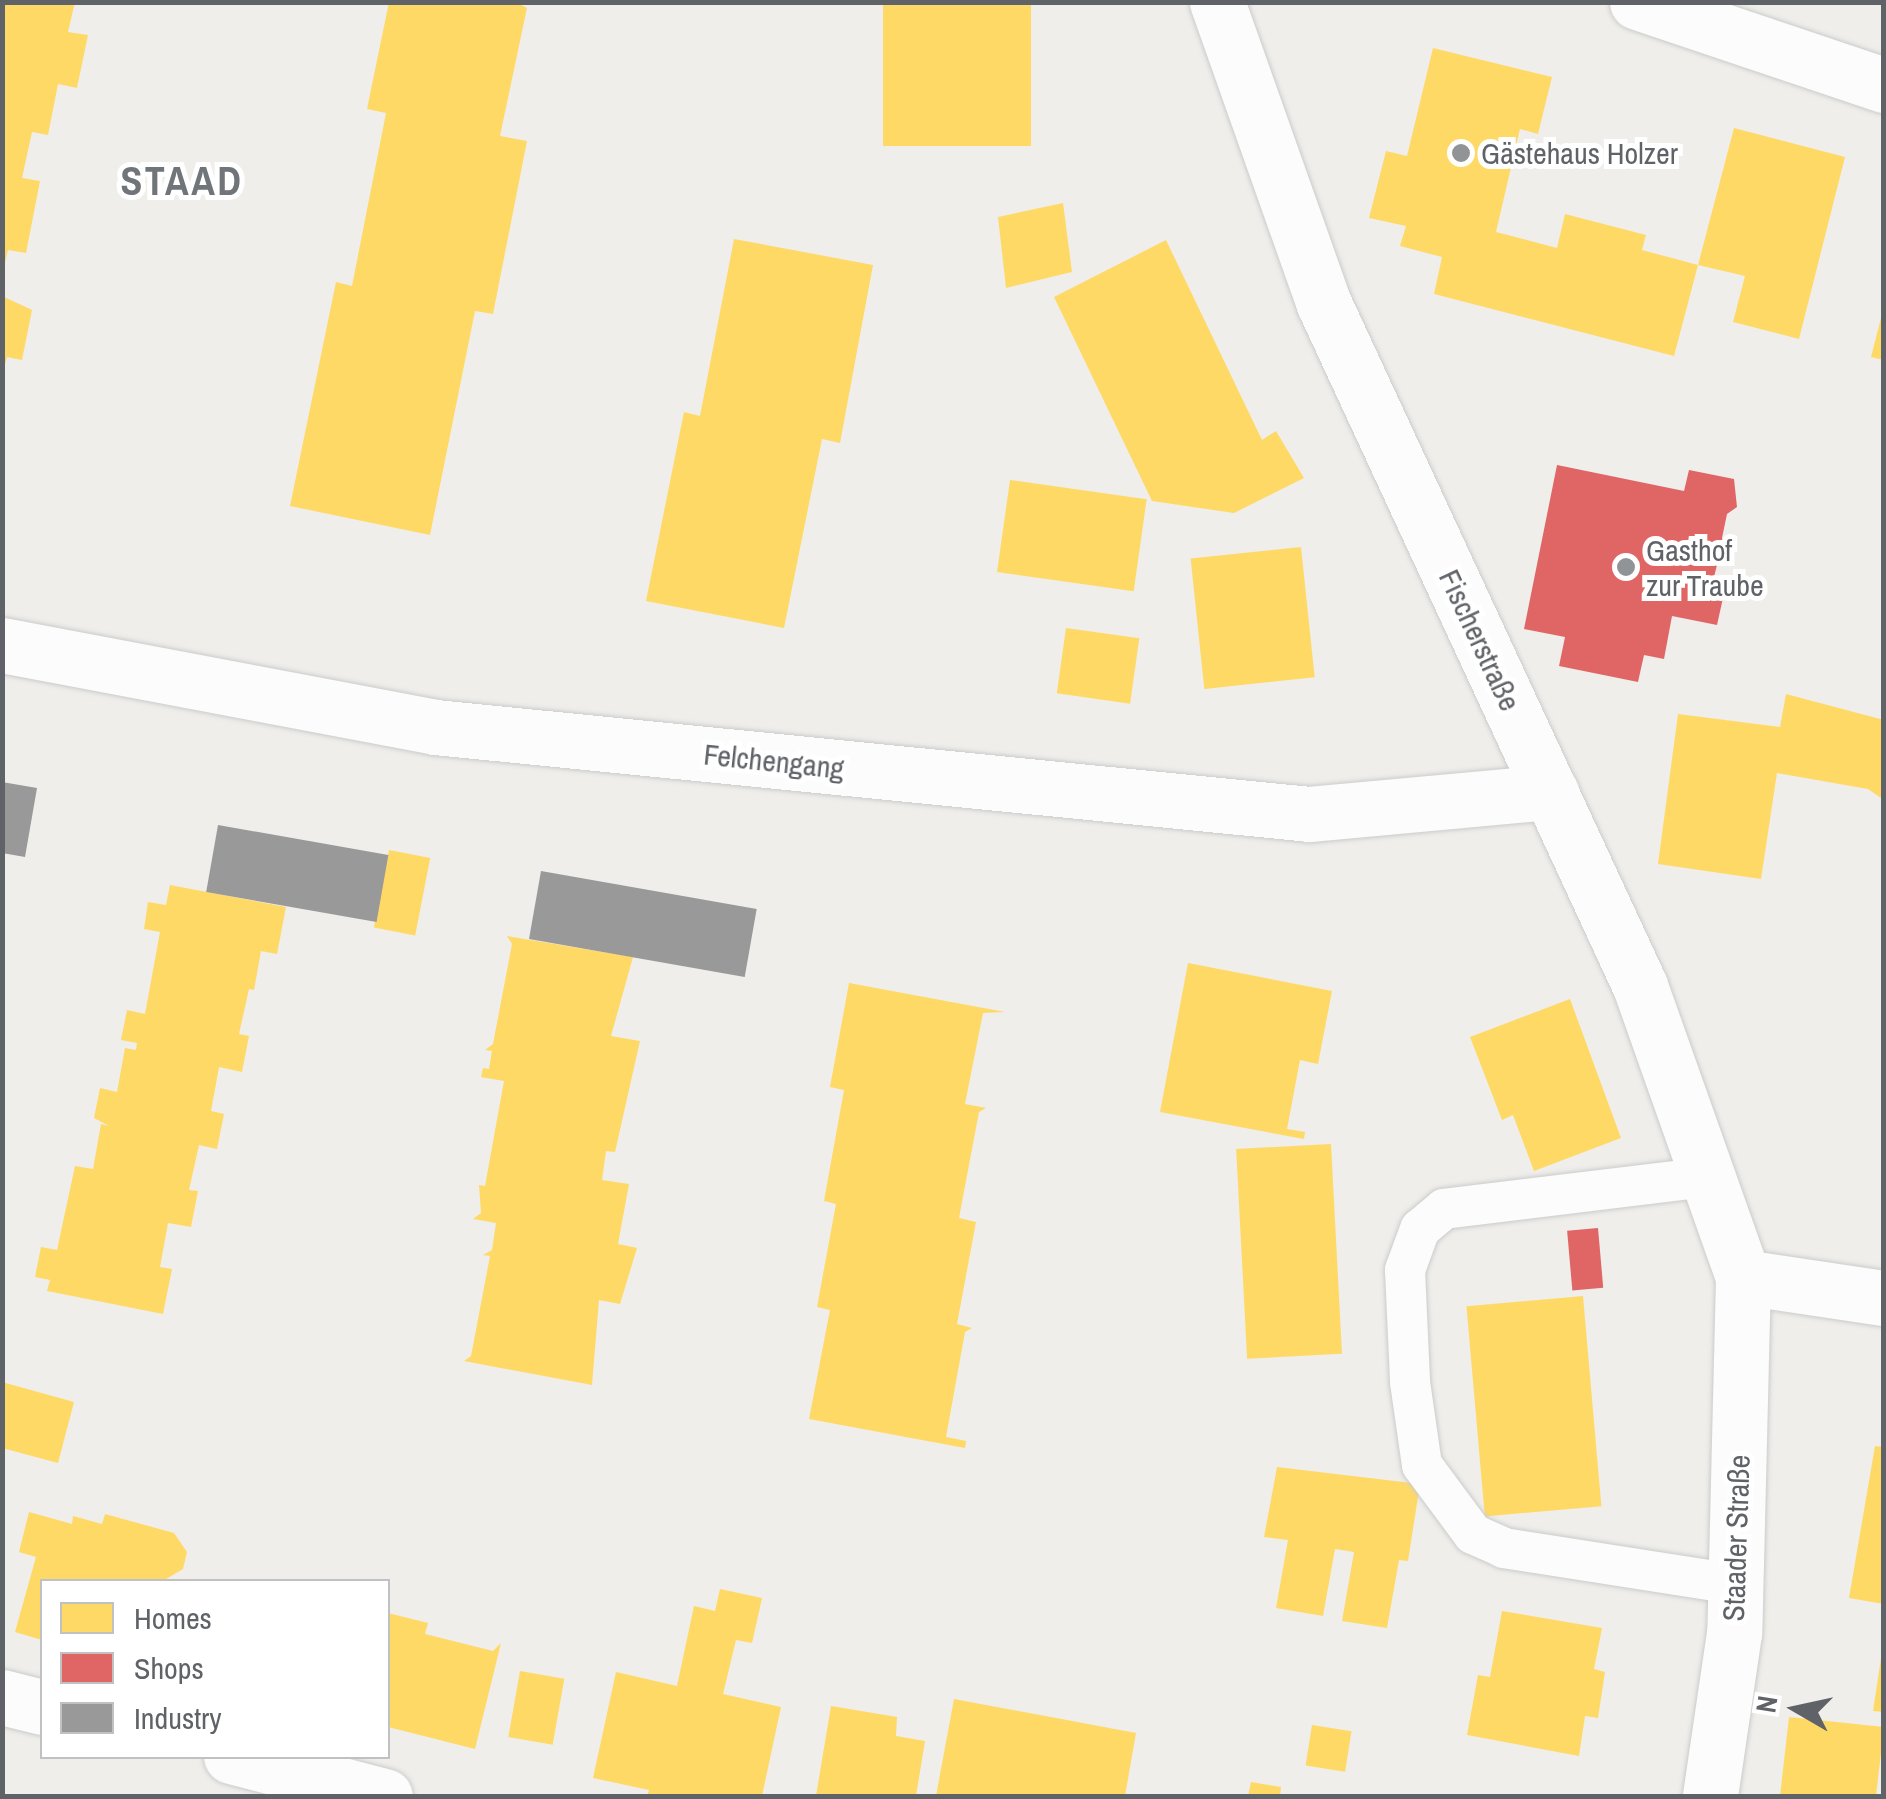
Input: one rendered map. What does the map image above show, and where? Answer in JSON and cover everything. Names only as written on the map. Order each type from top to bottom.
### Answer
[{"type":"street","name":"Fischerstraße","points":[[1216,2],[1324,304],[1640,986],[1743,1277]]},
{"type":"street","points":[[1638,2],[1884,85]]},
{"type":"street","name":"Felchengang","points":[[2,645],[435,727],[1309,814],[1551,792]]},
{"type":"street","points":[[1743,1277],[1884,1298]]},
{"type":"street","name":"Staader Straße","points":[[1710,1796],[1735,1584],[1743,1277]]},
{"type":"street","points":[[2,1697],[40,1706]]},
{"type":"street","points":[[243,1759],[385,1796]]},
{"type":"lane","points":[[1708,1176],[1444,1210],[1420,1229],[1406,1270],[1410,1382],[1422,1465],[1473,1534],[1504,1548],[1735,1584]]},
{"type":"building: Homes","points":[[2,2],[75,2],[68,32],[88,35],[77,88],[58,84],[48,135],[32,132],[22,178],[40,181],[26,253],[8,250],[4,267]]},
{"type":"building: Homes","points":[[389,2],[516,2],[527,8],[500,136],[527,141],[493,314],[475,311],[430,535],[290,506],[336,282],[352,286],[386,113],[367,109]]},
{"type":"building: Homes","points":[[883,2],[1031,2],[1031,146],[883,146]]},
{"type":"building: Homes","points":[[1433,48],[1552,77],[1538,134],[1520,129],[1496,232],[1557,248],[1565,214],[1646,235],[1642,250],[1698,265],[1674,356],[1434,294],[1442,257],[1400,246],[1406,226],[1369,218],[1386,151],[1407,156]]},
{"type":"building: Homes","points":[[1734,128],[1845,157],[1799,339],[1733,322],[1745,276],[1698,265]]},
{"type":"building: Homes","points":[[1063,203],[1072,272],[1006,288],[998,217]]},
{"type":"building: Homes","points":[[734,239],[873,265],[840,443],[822,439],[784,628],[646,601],[684,412],[700,416]]},
{"type":"building: Homes","points":[[1166,240],[1262,440],[1276,431],[1304,478],[1234,513],[1152,501],[1054,297]]},
{"type":"building: Homes","points":[[2,296],[32,310],[22,360],[7,357],[4,368]]},
{"type":"building: Homes","points":[[1884,314],[1884,360],[1871,357]]},
{"type":"building: Homes","points":[[1010,480],[1147,499],[1134,591],[997,572]]},
{"type":"building: Homes","points":[[1301,547],[1315,677],[1204,689],[1191,559]]},
{"type":"building: Homes","points":[[1066,628],[1139,638],[1130,704],[1057,693]]},
{"type":"building: Homes","points":[[1786,694],[1884,720],[1884,800],[1868,789],[1777,773],[1761,879],[1658,864],[1678,714],[1780,727]]},
{"type":"building: Homes","points":[[389,850],[430,858],[415,936],[374,928]]},
{"type":"building: Homes","points":[[170,885],[286,907],[277,954],[261,951],[254,990],[249,989],[239,1034],[249,1036],[242,1072],[219,1067],[211,1111],[224,1114],[217,1149],[199,1145],[189,1190],[198,1191],[191,1227],[168,1223],[160,1267],[172,1269],[163,1314],[47,1291],[50,1280],[35,1277],[41,1247],[57,1250],[75,1166],[93,1169],[101,1124],[109,1126],[94,1118],[100,1088],[117,1092],[125,1048],[136,1050],[137,1043],[121,1040],[127,1010],[145,1014],[160,932],[144,929],[148,902],[166,905]]},
{"type":"building: Homes","points":[[507,936],[633,957],[611,1036],[640,1041],[615,1152],[606,1151],[602,1180],[629,1184],[618,1244],[637,1248],[620,1304],[599,1300],[592,1385],[464,1361],[471,1356],[490,1256],[483,1255],[492,1250],[496,1223],[473,1219],[481,1213],[479,1185],[485,1186],[504,1081],[481,1077],[483,1068],[489,1069],[492,1051],[485,1050],[493,1044],[512,944]]},
{"type":"building: Homes","points":[[1188,963],[1332,991],[1318,1064],[1300,1060],[1287,1129],[1305,1132],[1304,1139],[1160,1112]]},
{"type":"building: Homes","points":[[849,983],[1005,1012],[983,1013],[965,1104],[986,1108],[979,1112],[959,1218],[976,1222],[957,1324],[972,1328],[965,1332],[946,1437],[966,1441],[965,1448],[809,1419],[830,1310],[817,1307],[836,1204],[824,1201],[844,1090],[830,1087]]},
{"type":"building: Homes","points":[[1570,999],[1621,1138],[1534,1171],[1513,1115],[1502,1120],[1470,1037]]},
{"type":"building: Homes","points":[[1331,1144],[1342,1354],[1247,1359],[1236,1149]]},
{"type":"building: Homes","points":[[1583,1296],[1601,1506],[1485,1516],[1466,1306]]},
{"type":"building: Homes","points":[[2,1382],[74,1402],[58,1463],[2,1448]]},
{"type":"building: Homes","points":[[1875,1446],[1884,1447],[1884,1604],[1849,1598]]},
{"type":"building: Homes","points":[[1277,1467],[1420,1484],[1408,1561],[1399,1560],[1387,1628],[1342,1621],[1354,1552],[1335,1549],[1323,1616],[1276,1608],[1288,1540],[1264,1537]]},
{"type":"building: Homes","points":[[29,1512],[72,1524],[73,1516],[102,1524],[105,1514],[174,1533],[187,1552],[183,1569],[166,1579],[40,1579],[40,1639],[15,1632],[36,1557],[19,1552]]},
{"type":"building: Homes","points":[[720,1589],[762,1598],[752,1643],[736,1640],[723,1694],[781,1707],[762,1796],[647,1796],[649,1790],[593,1778],[616,1672],[677,1686],[694,1606],[715,1611]]},
{"type":"building: Homes","points":[[1502,1611],[1602,1628],[1594,1669],[1605,1672],[1598,1718],[1585,1716],[1579,1756],[1467,1735],[1478,1675],[1490,1677]]},
{"type":"building: Homes","points":[[390,1614],[428,1623],[425,1634],[493,1651],[501,1643],[475,1749],[390,1728]]},
{"type":"building: Homes","points":[[1884,1658],[1884,1712],[1873,1711]]},
{"type":"building: Homes","points":[[520,1671],[564,1679],[553,1745],[508,1737]]},
{"type":"building: Homes","points":[[954,1699],[1136,1733],[1125,1796],[936,1796]]},
{"type":"building: Homes","points":[[831,1706],[897,1717],[896,1736],[925,1741],[916,1796],[816,1796]]},
{"type":"building: Homes","points":[[1789,1717],[1884,1727],[1876,1796],[1780,1796]]},
{"type":"building: Homes","points":[[1312,1725],[1352,1731],[1345,1772],[1306,1765]]},
{"type":"building: Homes","points":[[1251,1782],[1281,1787],[1280,1796],[1248,1796]]},
{"type":"building: Shops","name":"Gasthof zur Traube","points":[[1557,465],[1684,491],[1689,470],[1734,479],[1737,507],[1727,514],[1722,538],[1727,551],[1719,557],[1714,577],[1727,580],[1717,625],[1672,616],[1664,659],[1644,655],[1638,682],[1559,666],[1565,637],[1524,629]]},
{"type":"building: Shops","points":[[1598,1228],[1603,1288],[1572,1290],[1567,1231]]},
{"type":"building: Industry","points":[[2,782],[37,788],[25,857],[2,853]]},
{"type":"building: Industry","points":[[218,825],[388,855],[377,922],[206,892]]},
{"type":"building: Industry","points":[[541,871],[757,909],[745,977],[529,939]]},
{"type":"place","name":"Gästehaus Holzer","points":[[1461,153]]},
{"type":"place","name":"Gasthof zur Traube","points":[[1626,567]]},
{"type":"district","name":"STAAD","points":[[182,181]]}]
